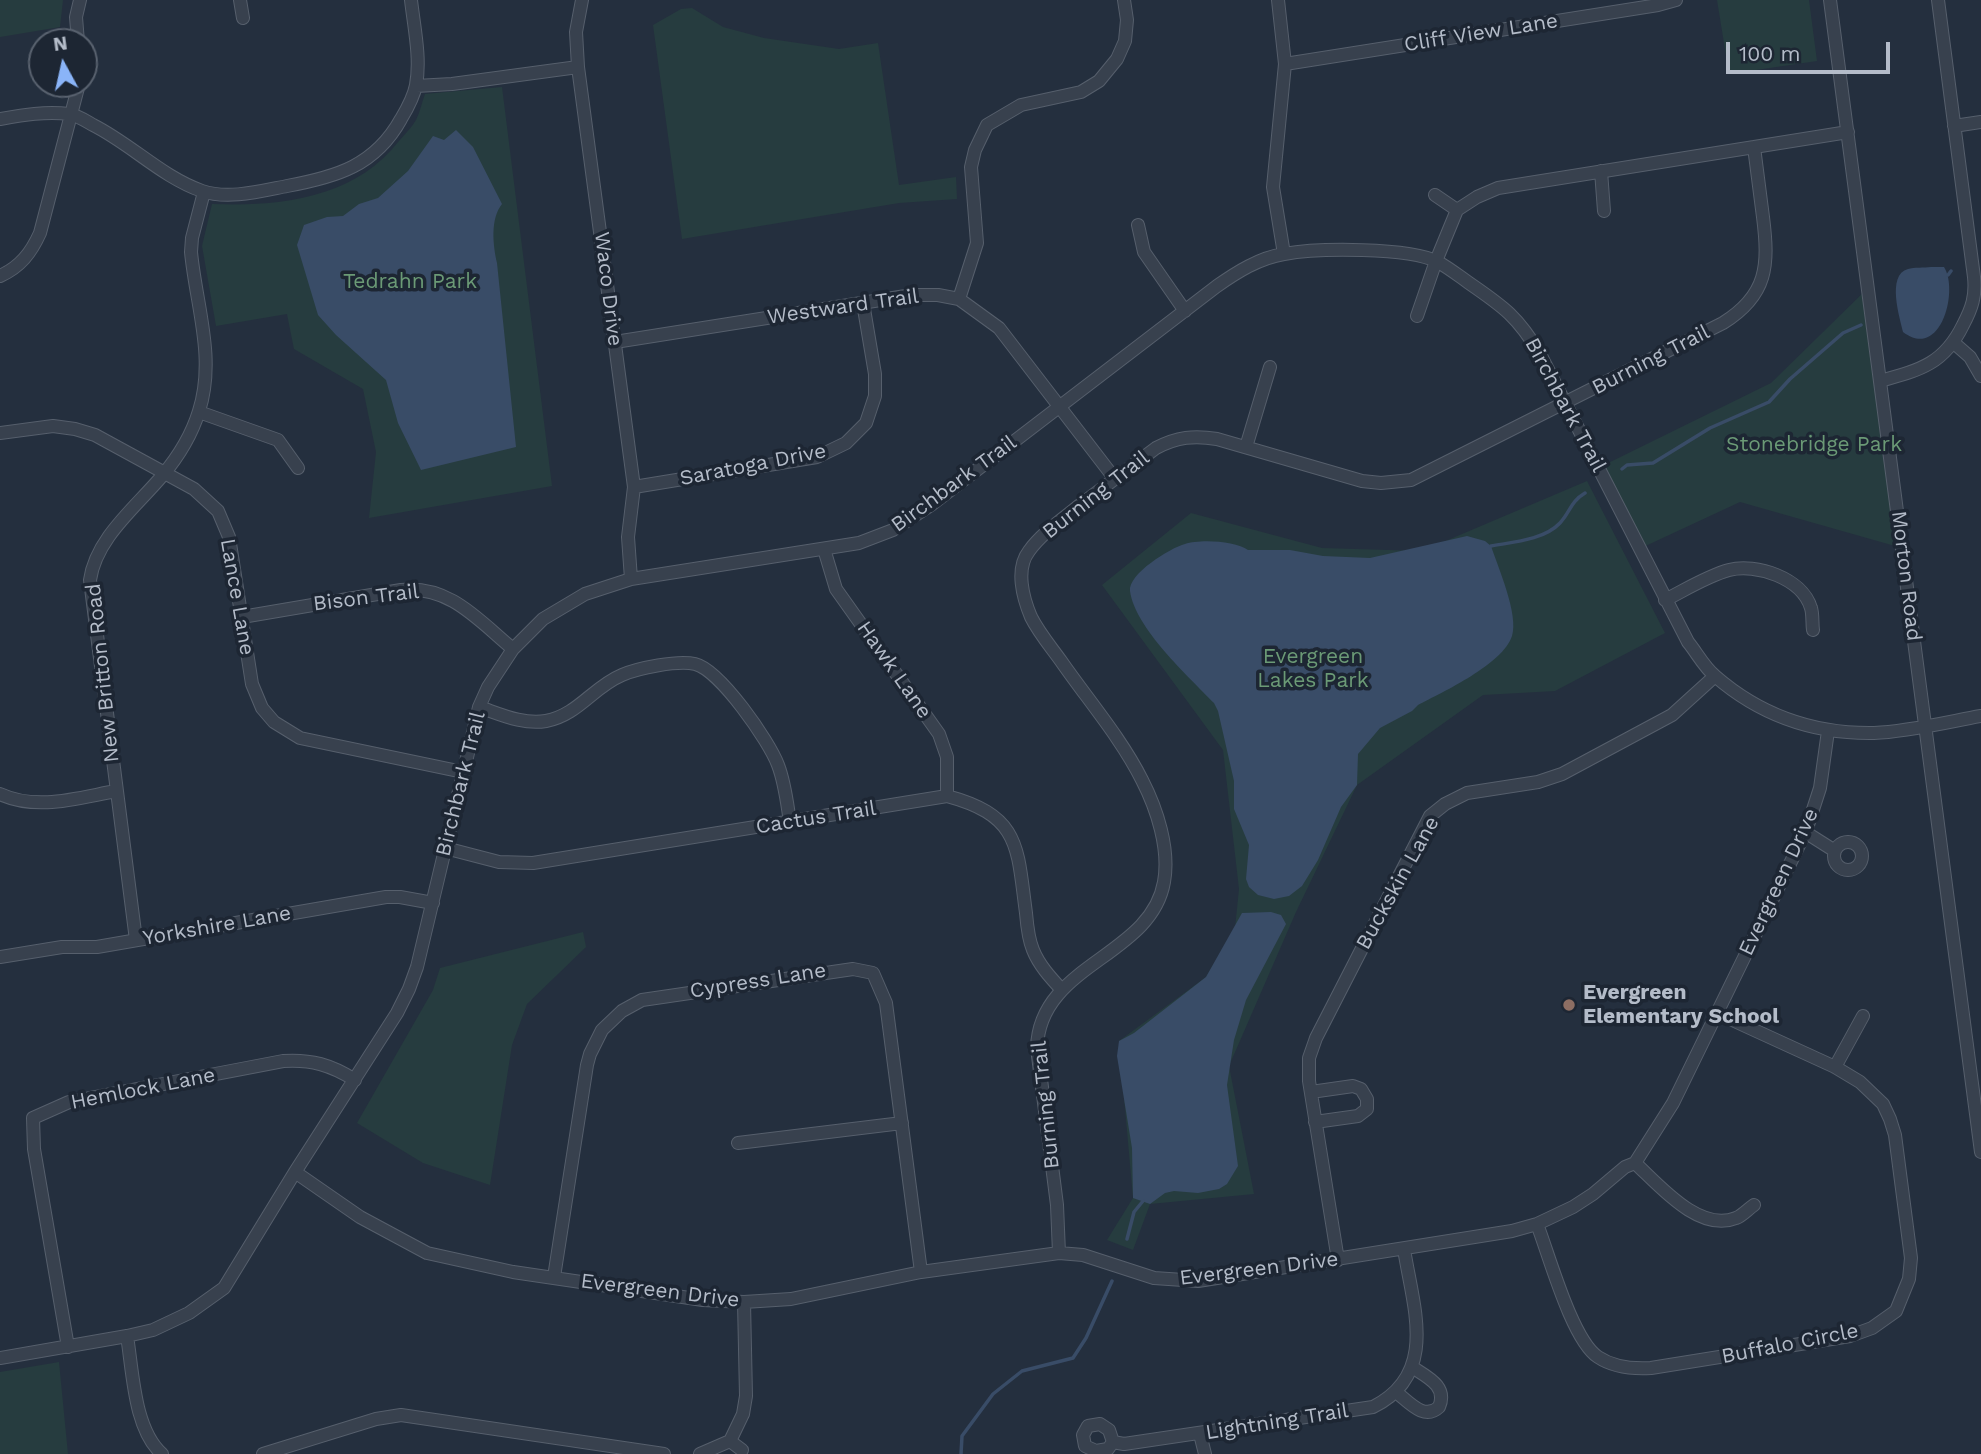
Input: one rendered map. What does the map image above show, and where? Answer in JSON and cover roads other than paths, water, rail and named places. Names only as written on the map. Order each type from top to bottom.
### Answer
[{"type":"street","points":[[77,28],[80,0]]},
{"type":"street","points":[[240,0],[243,18]]},
{"type":"street","points":[[0,119],[34,113],[71,114],[103,130],[173,176],[204,192],[247,193],[324,180],[342,173],[370,156],[391,136],[416,86],[417,46],[411,0]]},
{"type":"street","name":"Waco Drive","points":[[582,0],[576,33],[578,67],[634,487],[628,537],[631,579]]},
{"type":"street","points":[[959,299],[977,243],[971,167],[975,150],[987,125],[1021,105],[1073,95],[1099,81],[1117,59],[1125,41],[1127,20],[1124,0]]},
{"type":"street","points":[[1278,0],[1285,64],[1273,187],[1284,254]]},
{"type":"street","name":"Cliff View Lane","points":[[1285,64],[1676,0]]},
{"type":"street","name":"Morton Road","points":[[1830,0],[1981,1152]]},
{"type":"street","points":[[1880,381],[1925,367],[1937,360],[1954,343],[1973,306],[1975,287],[1938,0]]},
{"type":"street","points":[[416,86],[452,84],[578,67]]},
{"type":"street","points":[[0,276],[16,267],[31,253],[40,233],[75,98]]},
{"type":"street","points":[[1954,126],[1981,122]]},
{"type":"street","points":[[1417,316],[1457,210],[1498,188],[1848,132]]},
{"type":"street","name":"Burning Trail","points":[[1059,1253],[1057,1205],[1037,1048],[1042,1016],[1061,989],[1151,915],[1161,894],[1165,874],[1155,811],[1142,779],[1035,623],[1027,604],[1021,575],[1023,562],[1029,551],[1051,528],[1156,448],[1184,437],[1208,437],[1362,481],[1395,483],[1426,474],[1723,323],[1750,303],[1764,273],[1767,252],[1754,147]]},
{"type":"street","points":[[1601,171],[1604,211]]},
{"type":"street","name":"New Britton Road","points":[[136,940],[90,590],[91,573],[101,546],[165,473],[186,443],[199,412],[205,382],[206,353],[191,252],[204,192]]},
{"type":"street","points":[[1435,195],[1457,210]]},
{"type":"street","points":[[1138,225],[1144,252],[1185,311]]},
{"type":"street","name":"Birchbark Trail","points":[[0,1358],[153,1330],[175,1320],[224,1288],[397,1013],[409,989],[433,903],[479,707],[488,687],[513,649],[543,620],[570,601],[596,589],[631,579],[824,550],[868,540],[906,523],[1185,311],[1235,274],[1260,261],[1284,254],[1379,250],[1436,261],[1507,309],[1540,354],[1688,642],[1715,676],[1756,706],[1795,724],[1828,731],[1876,733],[1981,716]]},
{"type":"street","name":"Westward Trail","points":[[615,342],[923,294],[959,299],[999,328],[1115,479]]},
{"type":"street","name":"Saratoga Drive","points":[[634,487],[817,457],[837,450],[846,443],[866,423],[875,397],[875,374],[863,303]]},
{"type":"street","points":[[1954,343],[1970,357],[1981,376]]},
{"type":"street","points":[[1246,447],[1270,366]]},
{"type":"street","points":[[199,412],[278,440],[298,468]]},
{"type":"street","name":"Lance Lane","points":[[0,433],[43,426],[75,429],[108,441],[194,489],[210,501],[222,516],[232,549],[255,694],[269,717],[281,728],[309,741],[463,772]]},
{"type":"street","name":"Hawk Lane","points":[[824,550],[836,589],[939,734],[947,757],[947,796]]},
{"type":"street","points":[[1665,600],[1727,571],[1760,569],[1788,581],[1800,593],[1811,607],[1812,629]]},
{"type":"street","name":"Bison Trail","points":[[242,617],[401,590],[421,589],[440,593],[458,603],[513,649]]},
{"type":"street","points":[[479,707],[519,720],[543,722],[569,714],[622,674],[678,663],[696,664],[708,670],[732,693],[773,752],[782,774],[790,822]]},
{"type":"street","name":"Buckskin Lane","points":[[1338,1260],[1308,1069],[1316,1038],[1430,816],[1445,804],[1467,793],[1538,782],[1562,774],[1672,715],[1715,676]]},
{"type":"street","name":"Evergreen Drive","points":[[295,1172],[360,1217],[427,1253],[513,1272],[691,1298],[744,1302],[791,1298],[921,1272],[1059,1253],[1083,1255],[1154,1278],[1184,1282],[1209,1280],[1497,1234],[1537,1224],[1583,1200],[1625,1167],[1635,1163],[1673,1103],[1805,832],[1820,788],[1828,731]]},
{"type":"street","points":[[0,794],[14,800],[36,803],[116,791]]},
{"type":"street","name":"Cactus Trail","points":[[445,848],[499,862],[522,864],[947,796],[989,811],[1009,834],[1018,858],[1030,942],[1042,967],[1061,989]]},
{"type":"street","points":[[1805,832],[1835,851]]},
{"type":"street","name":"Yorkshire Lane","points":[[0,957],[39,950],[97,947],[386,897],[433,903]]},
{"type":"street","name":"Cypress Lane","points":[[554,1277],[590,1054],[602,1030],[622,1011],[642,1000],[840,969],[873,973],[886,1003],[921,1272]]},
{"type":"street","name":"Buffalo Circle","points":[[1537,1224],[1578,1331],[1598,1357],[1620,1366],[1651,1368],[1850,1336],[1872,1328],[1896,1311],[1904,1296],[1911,1270],[1911,1258],[1895,1135],[1883,1104],[1860,1082],[1835,1067],[1717,1013]]},
{"type":"street","points":[[1835,1067],[1863,1016]]},
{"type":"street","name":"Hemlock Lane","points":[[68,1347],[34,1149],[33,1118],[69,1102],[283,1061],[322,1063],[355,1080]]},
{"type":"street","points":[[1311,1092],[1353,1086],[1361,1088],[1367,1099],[1367,1110],[1358,1116],[1315,1122]]},
{"type":"street","points":[[738,1143],[902,1123]]},
{"type":"street","points":[[1635,1163],[1679,1204],[1701,1216],[1722,1221],[1737,1218],[1754,1205]]},
{"type":"street","name":"Lightning Trail","points":[[1112,1442],[1124,1444],[1200,1434],[1373,1407],[1396,1392],[1412,1367],[1418,1337],[1404,1249]]},
{"type":"street","points":[[700,1454],[730,1441],[743,1414],[746,1396],[744,1302]]},
{"type":"street","points":[[127,1336],[143,1425],[150,1441],[162,1454]]},
{"type":"street","points":[[1396,1392],[1422,1412],[1430,1413],[1439,1407],[1443,1396],[1438,1386],[1412,1367]]},
{"type":"street","points":[[263,1454],[376,1419],[401,1415],[664,1454]]},
{"type":"street","points":[[1200,1434],[1206,1454]]},
{"type":"street","points":[[730,1441],[742,1450]]},
{"type":"water","points":[[456,130],[473,147],[502,204],[494,225],[494,240],[516,447],[421,470],[398,423],[386,380],[318,315],[297,245],[304,225],[327,217],[343,216],[359,204],[378,198],[408,171],[433,136],[444,140]]},
{"type":"water","points":[[1944,267],[1948,278],[1948,305],[1937,330],[1928,337],[1916,338],[1903,332],[1896,298],[1901,273],[1913,268]]},
{"type":"water","points":[[1467,536],[1485,541],[1491,546],[1513,616],[1512,636],[1497,657],[1485,667],[1380,728],[1358,754],[1357,785],[1341,807],[1318,860],[1302,886],[1289,896],[1274,899],[1258,895],[1249,887],[1246,879],[1249,845],[1234,809],[1234,781],[1218,711],[1214,703],[1152,636],[1134,605],[1131,584],[1151,563],[1178,546],[1192,542],[1218,542],[1248,550],[1290,550],[1323,556],[1370,558]]},
{"type":"water","points":[[1271,912],[1281,915],[1286,924],[1246,1000],[1234,1040],[1227,1085],[1238,1166],[1227,1184],[1219,1189],[1198,1193],[1174,1191],[1165,1193],[1150,1204],[1133,1198],[1132,1148],[1117,1056],[1119,1041],[1134,1033],[1206,977],[1242,913]]},
{"type":"waterway","points":[[1948,275],[1951,271]]},
{"type":"waterway","points":[[1622,469],[1627,465],[1653,463],[1710,428],[1769,402],[1790,379],[1843,333],[1861,325]]},
{"type":"waterway","points":[[1491,546],[1546,533],[1560,523],[1573,503],[1585,493]]},
{"type":"waterway","points":[[1127,1239],[1134,1212],[1143,1201]]},
{"type":"waterway","points":[[961,1454],[962,1436],[993,1394],[1022,1371],[1073,1358],[1086,1338],[1112,1281]]},
{"type":"place","name":"Evergreen Elementary School","points":[[1569,1005]]},
{"type":"park label","name":"Tedrahn Park","points":[[410,282]]},
{"type":"park label","name":"Stonebridge Park","points":[[1814,445]]},
{"type":"park label","name":"Evergreen Lakes Park","points":[[1313,669]]}]
